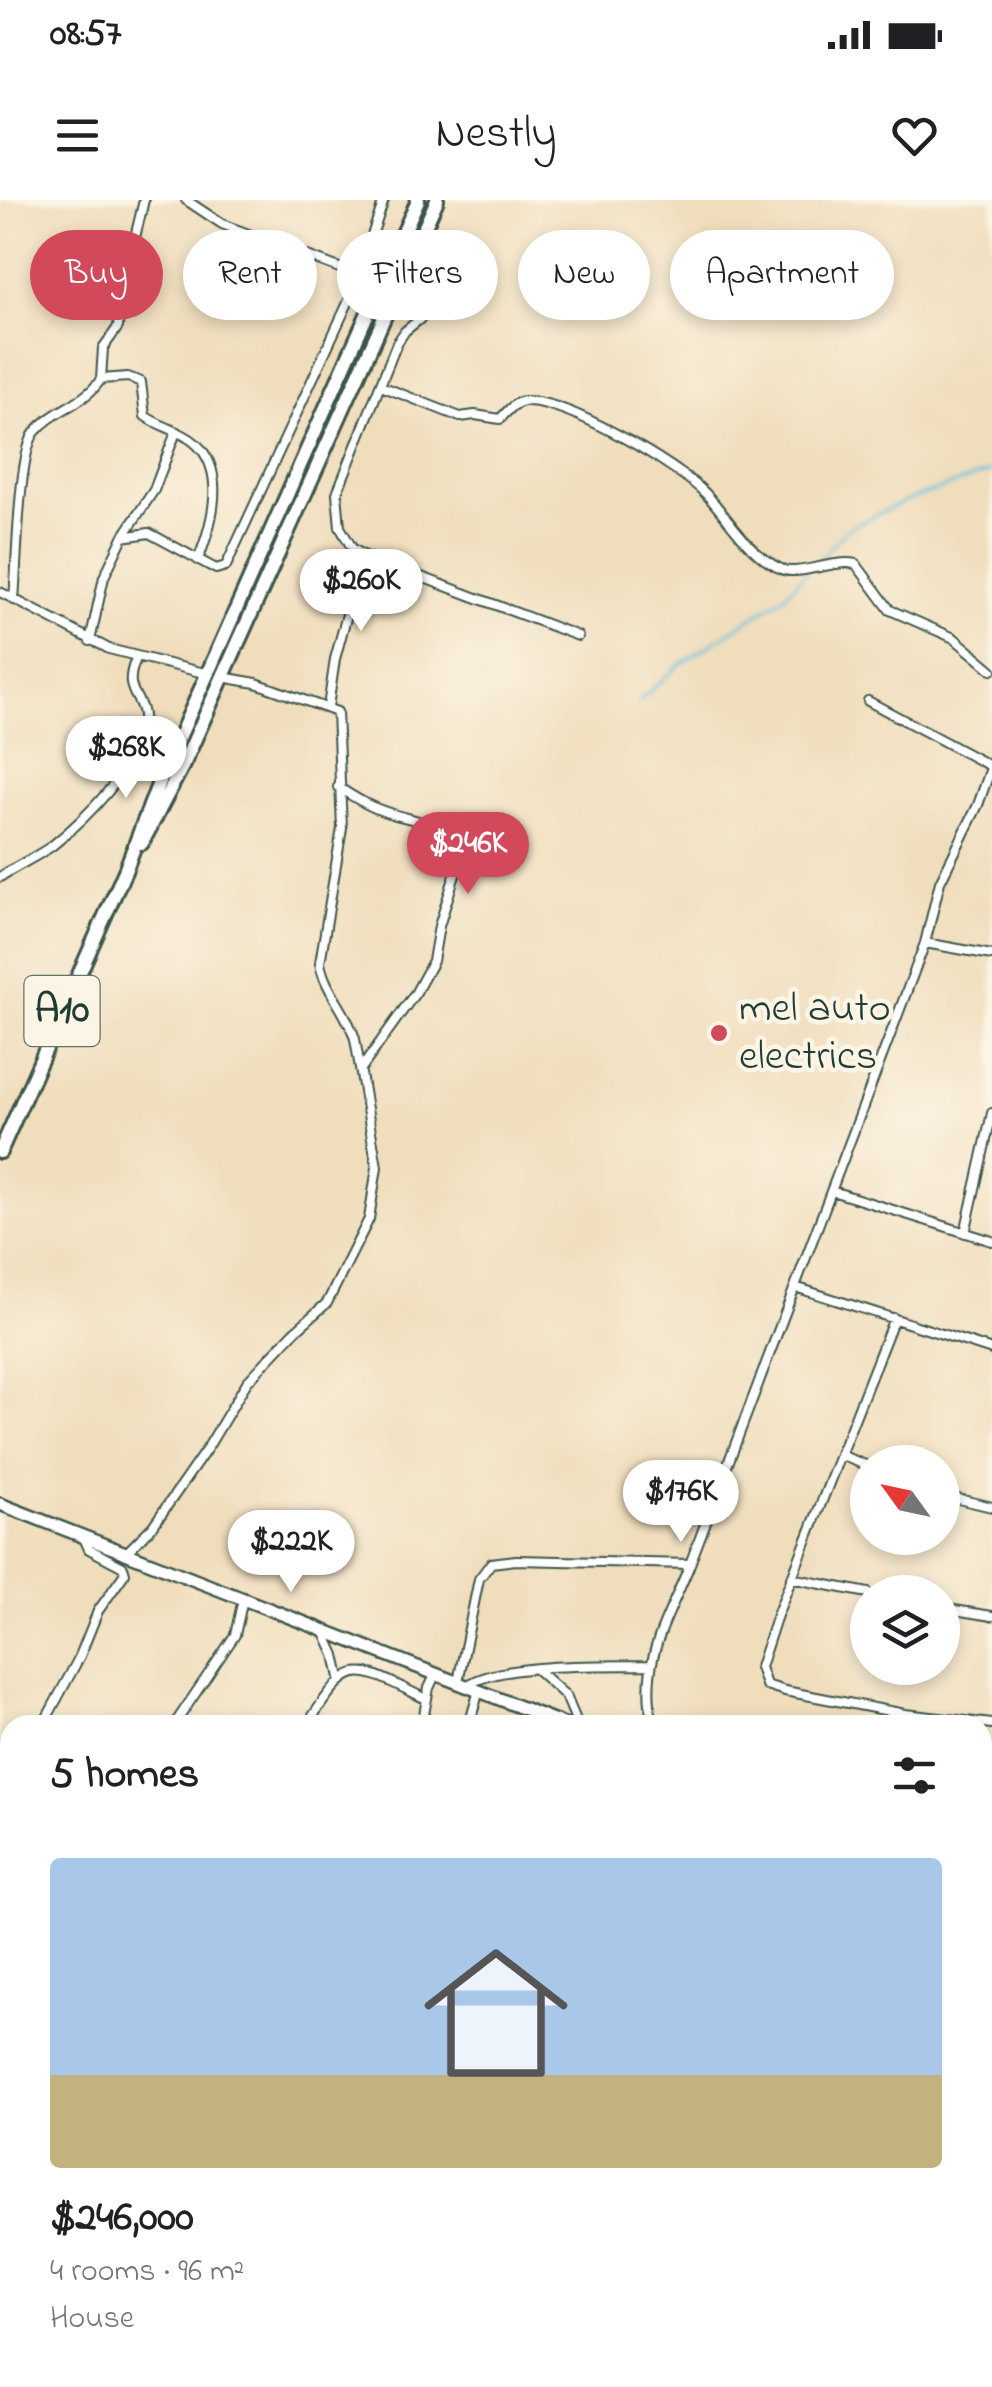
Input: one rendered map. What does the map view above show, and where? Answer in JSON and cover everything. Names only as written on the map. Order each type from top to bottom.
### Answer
[{"type":"main road","name":"A10","points":[[0,1152],[418,200]]},
{"type":"main road","name":"A10","points":[[125,871],[166,801],[437,200]]},
{"type":"street","points":[[14,600],[28,445],[48,418],[80,401],[101,379],[103,348],[118,327],[123,284],[144,200]]},
{"type":"street","points":[[186,200],[222,224],[337,267]]},
{"type":"street","points":[[374,230],[384,200]]},
{"type":"street","points":[[123,537],[149,533],[218,570],[228,564],[338,320]]},
{"type":"street","points":[[419,320],[398,343],[337,493],[340,527],[352,548],[362,555],[578,636]]},
{"type":"street","points":[[101,379],[136,378],[144,392],[145,416],[193,442],[206,455],[213,473],[210,527],[198,560]]},
{"type":"street","points":[[381,386],[460,417],[500,419],[524,401],[590,419],[694,484],[749,543],[781,570],[856,564],[890,610],[954,638],[992,670]]},
{"type":"street","points":[[90,641],[104,576],[123,537],[154,490],[176,432]]},
{"type":"street","points":[[328,707],[362,555]]},
{"type":"street","points":[[0,592],[90,641],[136,659],[242,679],[328,707],[338,717],[342,828],[320,963],[323,977],[350,1023],[361,1068],[377,1168],[372,1206],[328,1303],[247,1382],[154,1526],[126,1554]]},
{"type":"street","points":[[0,877],[48,848],[103,801],[129,762],[144,721],[129,678],[136,659]]},
{"type":"street","points":[[652,1715],[650,1665],[655,1642],[690,1564],[926,943],[940,882],[982,798],[992,766],[868,701]]},
{"type":"street","points":[[338,787],[376,809],[421,820],[450,838],[460,859],[439,926],[433,961],[416,992],[361,1068]]},
{"type":"street","points":[[926,943],[992,955]]},
{"type":"street","points":[[965,1233],[992,1113]]},
{"type":"street","points":[[832,1191],[992,1241]]},
{"type":"street","points":[[795,1287],[992,1350]]},
{"type":"street","points":[[894,1318],[760,1667],[766,1685],[914,1715]]},
{"type":"street","points":[[840,1455],[850,1459]]},
{"type":"street","points":[[960,1499],[992,1506]]},
{"type":"street","points":[[0,1504],[537,1715]]},
{"type":"street","points":[[48,1715],[80,1656],[98,1611],[125,1573],[124,1568],[89,1549],[84,1538]]},
{"type":"street","points":[[470,1715],[468,1686],[478,1579],[491,1563],[516,1560],[690,1564]]},
{"type":"street","points":[[792,1578],[850,1590]]},
{"type":"street","points":[[181,1715],[234,1636],[243,1598]]},
{"type":"street","points":[[960,1611],[992,1616]]},
{"type":"street","points":[[324,1630],[336,1654],[340,1678]]},
{"type":"street","points":[[468,1686],[481,1676],[536,1668],[650,1665]]},
{"type":"street","points":[[536,1668],[566,1696],[574,1715]]},
{"type":"street","points":[[314,1715],[340,1678],[357,1672],[370,1674],[426,1700]]},
{"type":"street","points":[[424,1715],[436,1673]]},
{"type":"waterway","points":[[813,566],[848,528],[906,501],[992,471]]},
{"type":"waterway","points":[[639,701],[679,665],[782,598],[807,571]]},
{"type":"place","name":"mel auto electrics","points":[[719,1033]]}]
